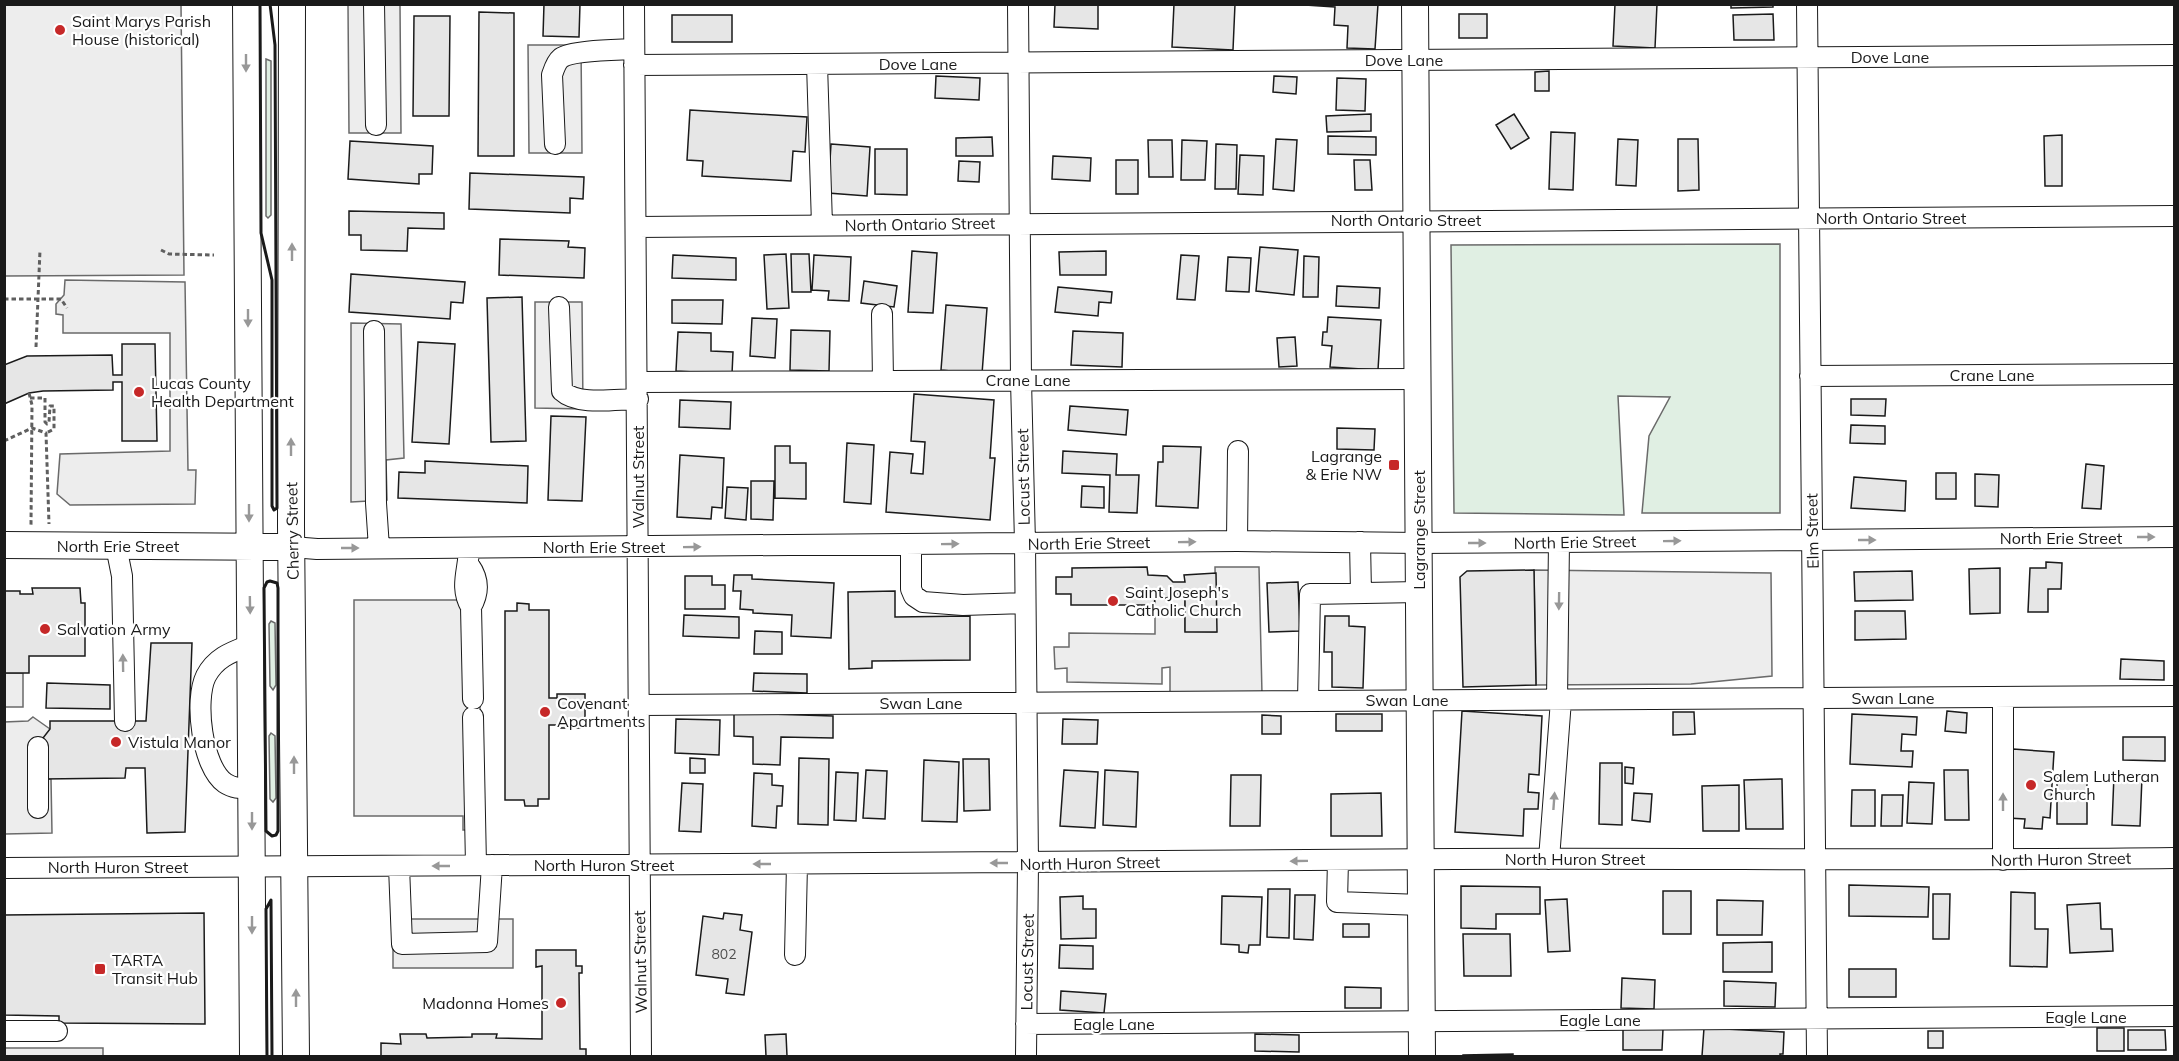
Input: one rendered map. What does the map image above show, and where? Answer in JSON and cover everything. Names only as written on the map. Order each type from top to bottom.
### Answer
[{"type":"main road","points":[[246,4],[253,1056]]},
{"type":"main road","name":"Cherry Street","points":[[292,4],[291,547],[296,1056]]},
{"type":"main road","name":"Lagrange Street","points":[[1415,4],[1422,1056]]},
{"type":"main road","name":"North Erie Street","points":[[4,545],[291,547]]},
{"type":"street","points":[[374,4],[376,125]]},
{"type":"street","name":"Walnut Street","points":[[634,4],[641,1056]]},
{"type":"street","name":"Locust Street","points":[[1018,4],[1028,863],[1026,1056]]},
{"type":"street","name":"Elm Street","points":[[1807,4],[1817,1056]]},
{"type":"street","name":"Dove Lane","points":[[555,144],[552,75],[556,64],[562,57],[585,52],[634,57],[817,64],[2175,55]]},
{"type":"street","points":[[817,64],[822,225]]},
{"type":"street","name":"North Ontario Street","points":[[637,227],[2175,216]]},
{"type":"street","name":"Crane Lane","points":[[560,307],[562,391],[577,400],[638,391],[882,381],[1418,379]]},
{"type":"street","points":[[882,314],[882,381]]},
{"type":"street","points":[[374,331],[376,503],[379,548]]},
{"type":"street","name":"Crane Lane","points":[[1810,376],[2175,374]]},
{"type":"street","points":[[1238,451],[1238,541]]},
{"type":"street","name":"North Erie Street","points":[[291,547],[379,548],[469,557],[638,547],[1238,541],[1419,543],[2175,537]]},
{"type":"street","points":[[1549,859],[1559,700],[1559,542]]},
{"type":"street","points":[[1359,543],[1361,593]]},
{"type":"street","points":[[910,545],[911,589],[914,596],[922,602],[963,605],[1025,603]]},
{"type":"street","points":[[116,546],[122,576],[124,721]]},
{"type":"street","points":[[399,866],[402,944],[487,942],[473,708],[471,607],[466,598],[464,573],[469,557]]},
{"type":"street","points":[[1308,701],[1310,594],[1419,592]]},
{"type":"street","points":[[250,645],[224,655],[206,675],[203,685],[201,719],[208,759],[215,774],[225,784],[236,788],[252,788]]},
{"type":"street","name":"Swan Lane","points":[[640,705],[2175,696]]},
{"type":"street","points":[[2003,697],[2003,860]]},
{"type":"street","points":[[38,747],[38,808]]},
{"type":"street","name":"North Huron Street","points":[[4,868],[1549,859],[2175,858]]},
{"type":"street","points":[[1338,860],[1337,902],[1421,905]]},
{"type":"street","points":[[795,955],[797,864]]},
{"type":"street","name":"Eagle Lane","points":[[1026,1024],[2175,1016]]},
{"type":"street","points":[[4,1031],[57,1030]]},
{"type":"path","points":[[36,347],[40,250]]},
{"type":"path","points":[[161,250],[169,254],[214,255]]},
{"type":"path","points":[[4,299],[61,299],[67,308]]},
{"type":"path","points":[[29,393],[32,428],[31,527]]},
{"type":"path","points":[[4,441],[32,428],[46,433],[54,429],[54,406],[50,406],[50,422],[46,424],[45,398],[30,398]]},
{"type":"path","points":[[46,433],[49,528]]},
{"type":"green space","points":[[266,59],[271,61],[271,215],[268,218],[266,216]]},
{"type":"green space","points":[[1780,244],[1780,513],[1642,513],[1649,436],[1670,397],[1618,396],[1624,515],[1454,513],[1451,245]]},
{"type":"green space","points":[[271,621],[275,623],[276,685],[273,690],[270,686],[269,624]]},
{"type":"green space","points":[[271,733],[275,736],[276,798],[273,802],[270,799],[269,736]]},
{"type":"shaded area","points":[[4,5],[181,5],[184,275],[5,276]]},
{"type":"shaded area","points":[[348,5],[400,5],[401,133],[349,133]]},
{"type":"shaded area","points":[[528,45],[581,45],[582,153],[529,153]]},
{"type":"shaded area","points":[[65,280],[185,282],[188,470],[196,470],[195,504],[70,505],[57,494],[60,454],[170,451],[170,333],[63,333],[63,315],[56,314],[56,304],[64,295]]},
{"type":"shaded area","points":[[535,302],[582,302],[583,409],[535,408]]},
{"type":"shaded area","points":[[351,323],[401,324],[404,458],[386,460],[387,500],[351,502]]},
{"type":"shaded area","points":[[1215,567],[1259,567],[1262,694],[1170,693],[1170,667],[1162,668],[1162,684],[1067,682],[1067,668],[1055,669],[1054,647],[1069,647],[1069,633],[1155,634],[1155,598],[1185,594],[1185,631],[1216,632]]},
{"type":"shaded area","points":[[1534,570],[1771,573],[1772,676],[1691,684],[1536,685]]},
{"type":"shaded area","points":[[480,572],[480,830],[463,830],[463,816],[354,816],[354,600],[460,600]]},
{"type":"shaded area","points":[[5,673],[23,673],[23,707],[5,707]]},
{"type":"shaded area","points":[[33,717],[50,729],[44,779],[51,779],[52,833],[5,834],[4,722],[28,721]]},
{"type":"shaded area","points":[[393,919],[513,919],[513,968],[393,968]]},
{"type":"shaded area","points":[[5,1048],[103,1048],[103,1056],[5,1056]]},
{"type":"building","points":[[544,4],[580,4],[579,37],[543,36]]},
{"type":"building","points":[[1055,4],[1098,5],[1098,29],[1054,27]]},
{"type":"building","points":[[1174,4],[1235,4],[1233,50],[1172,47]]},
{"type":"building","points":[[1378,4],[1375,49],[1347,48],[1348,26],[1334,25],[1335,7],[1305,5]]},
{"type":"building","points":[[1615,4],[1657,4],[1655,48],[1613,46]]},
{"type":"building","points":[[1731,4],[1773,4],[1773,7],[1731,8]]},
{"type":"building","points":[[479,12],[514,13],[514,156],[478,156]]},
{"type":"building","points":[[1459,14],[1487,14],[1487,38],[1459,38]]},
{"type":"building","points":[[1773,14],[1774,40],[1734,40],[1733,15]]},
{"type":"building","points":[[672,15],[732,15],[732,42],[672,42]]},
{"type":"building","points":[[414,16],[450,16],[449,116],[413,116]]},
{"type":"building","points":[[1549,71],[1549,91],[1535,91],[1535,72]]},
{"type":"building","points":[[936,76],[980,78],[979,100],[935,98]]},
{"type":"building","points":[[1274,76],[1297,77],[1296,94],[1273,92]]},
{"type":"building","points":[[1337,78],[1366,79],[1365,111],[1336,110]]},
{"type":"building","points":[[690,110],[807,117],[805,152],[793,151],[791,181],[702,176],[703,161],[687,160]]},
{"type":"building","points":[[1371,114],[1371,131],[1327,132],[1326,116]]},
{"type":"building","points":[[1514,114],[1529,138],[1511,149],[1496,125]]},
{"type":"building","points":[[1551,132],[1575,133],[1573,190],[1549,189]]},
{"type":"building","points":[[2062,135],[2062,186],[2045,186],[2044,136]]},
{"type":"building","points":[[1328,136],[1376,137],[1376,155],[1328,154]]},
{"type":"building","points":[[992,137],[993,156],[956,156],[956,138]]},
{"type":"building","points":[[1276,139],[1297,140],[1294,191],[1273,189]]},
{"type":"building","points":[[1618,139],[1638,140],[1636,186],[1616,185]]},
{"type":"building","points":[[1678,139],[1698,139],[1699,190],[1678,191]]},
{"type":"building","points":[[1148,140],[1172,140],[1173,177],[1149,177]]},
{"type":"building","points":[[1182,140],[1207,141],[1205,180],[1181,180]]},
{"type":"building","points":[[350,141],[433,146],[432,174],[419,174],[419,184],[348,179]]},
{"type":"building","points":[[831,144],[870,147],[867,196],[828,193]]},
{"type":"building","points":[[1216,144],[1237,145],[1236,189],[1215,189]]},
{"type":"building","points":[[875,149],[907,149],[907,195],[875,194]]},
{"type":"building","points":[[1240,155],[1264,156],[1263,195],[1238,194]]},
{"type":"building","points":[[1053,156],[1091,158],[1090,181],[1052,179]]},
{"type":"building","points":[[1116,160],[1138,160],[1138,194],[1116,194]]},
{"type":"building","points":[[1354,160],[1370,160],[1372,190],[1355,190]]},
{"type":"building","points":[[959,161],[980,162],[979,182],[958,181]]},
{"type":"building","points":[[470,173],[584,177],[583,199],[570,198],[570,213],[469,209]]},
{"type":"building","points":[[349,211],[444,213],[444,229],[408,228],[407,251],[361,250],[361,235],[349,235]]},
{"type":"building","points":[[500,239],[569,241],[568,247],[585,248],[584,278],[499,275]]},
{"type":"building","points":[[1260,247],[1298,250],[1294,295],[1256,291]]},
{"type":"building","points":[[912,251],[937,253],[933,313],[908,312]]},
{"type":"building","points":[[1106,251],[1106,275],[1060,275],[1059,252]]},
{"type":"building","points":[[786,254],[789,308],[767,309],[764,255]]},
{"type":"building","points":[[791,254],[809,254],[811,292],[792,292]]},
{"type":"building","points":[[673,255],[736,258],[736,280],[672,278]]},
{"type":"building","points":[[814,255],[851,257],[849,301],[828,300],[829,291],[812,290]]},
{"type":"building","points":[[1181,255],[1199,256],[1195,300],[1177,299]]},
{"type":"building","points":[[1304,256],[1319,257],[1318,297],[1303,297]]},
{"type":"building","points":[[1228,257],[1251,258],[1249,292],[1226,291]]},
{"type":"building","points":[[351,274],[465,282],[463,303],[451,302],[450,319],[349,312]]},
{"type":"building","points":[[864,281],[897,286],[894,307],[861,303]]},
{"type":"building","points":[[1337,286],[1380,288],[1379,308],[1336,306]]},
{"type":"building","points":[[1058,287],[1112,292],[1111,303],[1099,302],[1098,316],[1055,312]]},
{"type":"building","points":[[522,297],[526,441],[491,442],[487,298]]},
{"type":"building","points":[[672,300],[723,300],[722,324],[672,323]]},
{"type":"building","points":[[946,305],[987,308],[982,374],[941,370]]},
{"type":"building","points":[[1328,317],[1381,320],[1378,370],[1330,367],[1332,346],[1322,345],[1323,332],[1327,332]]},
{"type":"building","points":[[752,318],[777,319],[775,358],[750,356]]},
{"type":"building","points":[[791,330],[830,331],[829,371],[790,370]]},
{"type":"building","points":[[1073,331],[1123,333],[1122,367],[1071,365]]},
{"type":"building","points":[[678,332],[711,333],[711,351],[733,352],[732,374],[676,371]]},
{"type":"building","points":[[1295,337],[1297,366],[1279,367],[1277,338]]},
{"type":"building","points":[[418,342],[455,344],[449,444],[412,442]]},
{"type":"building","name":"Lucas County Health Department","points":[[122,344],[155,344],[157,441],[122,441],[122,382],[113,382],[113,390],[29,393],[4,404],[4,365],[27,356],[112,355],[113,375],[122,375]]},
{"type":"building","points":[[914,394],[994,400],[990,458],[995,458],[990,520],[886,512],[890,452],[913,454],[911,473],[923,474],[925,442],[911,441]]},
{"type":"building","points":[[1851,399],[1886,399],[1885,416],[1851,415]]},
{"type":"building","points":[[680,400],[731,402],[730,429],[679,427]]},
{"type":"building","points":[[1070,406],[1128,410],[1126,435],[1068,430]]},
{"type":"building","points":[[551,416],[586,417],[582,501],[548,500]]},
{"type":"building","points":[[1851,425],[1885,426],[1885,444],[1850,443]]},
{"type":"building","points":[[1337,428],[1375,429],[1374,450],[1337,449]]},
{"type":"building","points":[[847,443],[874,445],[871,504],[844,502]]},
{"type":"building","points":[[775,446],[790,446],[790,463],[806,463],[806,499],[775,498]]},
{"type":"building","points":[[1163,446],[1201,447],[1198,508],[1156,506],[1158,462],[1163,462]]},
{"type":"building","points":[[1063,451],[1117,454],[1116,475],[1139,475],[1137,513],[1109,512],[1110,475],[1062,473]]},
{"type":"building","points":[[680,455],[724,458],[722,508],[712,507],[711,519],[677,517]]},
{"type":"building","points":[[425,461],[528,466],[527,503],[398,498],[399,472],[425,473]]},
{"type":"building","points":[[2086,464],[2104,466],[2101,509],[2082,508]]},
{"type":"building","points":[[1936,473],[1956,473],[1956,499],[1936,499]]},
{"type":"building","points":[[1975,474],[1999,475],[1998,507],[1975,506]]},
{"type":"building","points":[[1854,477],[1906,481],[1905,511],[1851,508]]},
{"type":"building","points":[[751,481],[774,481],[773,520],[751,519]]},
{"type":"building","points":[[1082,486],[1104,487],[1104,508],[1081,507]]},
{"type":"building","points":[[727,487],[748,488],[746,520],[725,518]]},
{"type":"building","points":[[2046,562],[2062,563],[2061,589],[2048,589],[2048,612],[2028,612],[2030,568],[2046,568]]},
{"type":"building","name":"Saint Joseph's Catholic Church","points":[[1147,567],[1148,575],[1167,576],[1173,582],[1185,582],[1184,575],[1216,573],[1217,632],[1185,632],[1185,594],[1155,598],[1154,605],[1071,605],[1071,594],[1056,594],[1056,577],[1072,577],[1072,568]]},
{"type":"building","points":[[2000,568],[2000,613],[1970,614],[1969,569]]},
{"type":"building","points":[[1534,570],[1536,685],[1463,687],[1460,577],[1467,571]]},
{"type":"building","points":[[1912,571],[1913,600],[1855,601],[1854,572]]},
{"type":"building","points":[[734,575],[752,575],[752,579],[834,583],[831,638],[791,636],[792,615],[753,613],[753,610],[740,609],[741,591],[733,591]]},
{"type":"building","points":[[685,576],[712,576],[712,585],[725,585],[725,609],[685,609]]},
{"type":"building","points":[[1298,582],[1300,631],[1269,632],[1267,583]]},
{"type":"building","name":"Salvation Army","points":[[32,588],[80,588],[81,603],[85,603],[85,656],[29,656],[29,673],[4,673],[4,591],[33,594]]},
{"type":"building","points":[[895,591],[895,617],[970,616],[970,660],[872,661],[872,668],[849,669],[848,592]]},
{"type":"building","name":"Covenant Apartments","points":[[517,603],[529,604],[529,610],[549,610],[549,698],[557,698],[557,694],[585,694],[585,728],[558,728],[558,725],[549,725],[549,799],[538,799],[538,806],[525,806],[524,800],[505,800],[505,611],[517,611]]},
{"type":"building","points":[[1855,611],[1905,611],[1906,639],[1855,640]]},
{"type":"building","points":[[684,615],[739,617],[739,638],[683,636]]},
{"type":"building","points":[[1325,616],[1349,616],[1349,626],[1365,627],[1363,688],[1332,687],[1332,652],[1324,652]]},
{"type":"building","points":[[755,631],[782,632],[782,654],[754,654]]},
{"type":"building","name":"Vistula Manor","points":[[151,643],[192,643],[185,832],[147,833],[145,768],[126,768],[125,778],[43,779],[43,738],[50,729],[50,721],[146,721]]},
{"type":"building","points":[[2121,659],[2164,661],[2164,680],[2120,679]]},
{"type":"building","points":[[754,673],[807,674],[807,693],[753,691]]},
{"type":"building","points":[[47,683],[110,685],[110,709],[46,708]]},
{"type":"building","points":[[1462,711],[1542,716],[1539,775],[1529,774],[1528,792],[1539,793],[1538,809],[1524,809],[1523,836],[1455,832]]},
{"type":"building","points":[[1947,711],[1967,713],[1966,733],[1945,731]]},
{"type":"building","points":[[1673,712],[1694,712],[1695,734],[1673,735]]},
{"type":"building","points":[[734,713],[833,716],[833,738],[781,737],[780,765],[753,764],[753,737],[734,736]]},
{"type":"building","points":[[1336,714],[1382,714],[1382,731],[1336,731]]},
{"type":"building","points":[[1852,714],[1917,717],[1916,735],[1902,734],[1901,751],[1913,751],[1912,767],[1850,764]]},
{"type":"building","points":[[1262,715],[1281,716],[1281,734],[1262,734]]},
{"type":"building","points":[[676,719],[720,720],[719,755],[675,753]]},
{"type":"building","points":[[1063,719],[1098,720],[1097,744],[1062,744]]},
{"type":"building","points":[[2123,737],[2165,737],[2165,761],[2123,760]]},
{"type":"building","name":"Salem Lutheran Church","points":[[2013,749],[2054,752],[2050,818],[2043,817],[2042,829],[2024,828],[2025,819],[2008,818]]},
{"type":"building","points":[[690,758],[705,759],[705,773],[690,773]]},
{"type":"building","points":[[799,758],[829,759],[828,825],[798,824]]},
{"type":"building","points":[[963,759],[989,759],[990,810],[964,811]]},
{"type":"building","points":[[924,760],[959,762],[957,822],[922,821]]},
{"type":"building","points":[[1600,763],[1622,763],[1622,825],[1599,824]]},
{"type":"building","points":[[1625,767],[1634,768],[1633,784],[1625,783]]},
{"type":"building","points":[[866,770],[887,771],[885,819],[863,818]]},
{"type":"building","points":[[1064,770],[1098,772],[1095,828],[1060,826]]},
{"type":"building","points":[[1105,770],[1138,772],[1136,827],[1103,825]]},
{"type":"building","points":[[1944,770],[1968,770],[1969,820],[1945,820]]},
{"type":"building","points":[[836,772],[858,773],[856,821],[834,820]]},
{"type":"building","points":[[754,773],[772,774],[772,785],[783,786],[782,806],[777,806],[776,828],[752,826]]},
{"type":"building","points":[[1231,775],[1261,775],[1260,826],[1230,826]]},
{"type":"building","points":[[2114,775],[2142,777],[2140,826],[2112,825]]},
{"type":"building","points":[[2057,777],[2087,777],[2087,824],[2057,824]]},
{"type":"building","points":[[1782,779],[1783,829],[1746,829],[1744,780]]},
{"type":"building","points":[[1909,782],[1934,783],[1932,824],[1907,823]]},
{"type":"building","points":[[682,783],[703,784],[701,832],[679,831]]},
{"type":"building","points":[[1739,785],[1739,831],[1703,831],[1702,786]]},
{"type":"building","points":[[1852,790],[1875,790],[1875,826],[1851,826]]},
{"type":"building","points":[[1381,793],[1382,836],[1331,836],[1331,794]]},
{"type":"building","points":[[1634,793],[1652,794],[1650,822],[1632,820]]},
{"type":"building","points":[[1882,795],[1903,795],[1902,826],[1881,826]]},
{"type":"building","points":[[1849,885],[1929,887],[1928,917],[1849,916]]},
{"type":"building","points":[[1461,886],[1540,887],[1540,914],[1496,914],[1496,929],[1461,928]]},
{"type":"building","points":[[1268,889],[1290,889],[1289,938],[1267,937]]},
{"type":"building","points":[[1663,891],[1691,891],[1691,934],[1663,934]]},
{"type":"building","points":[[2011,892],[2035,893],[2035,929],[2048,929],[2047,967],[2010,966]]},
{"type":"building","points":[[1933,894],[1950,894],[1949,939],[1933,939]]},
{"type":"building","points":[[1295,895],[1315,895],[1313,940],[1294,939]]},
{"type":"building","points":[[1083,896],[1083,909],[1096,909],[1096,938],[1061,939],[1060,897]]},
{"type":"building","points":[[1222,896],[1262,897],[1260,945],[1249,945],[1248,953],[1239,952],[1239,945],[1221,944]]},
{"type":"building","points":[[1567,899],[1570,951],[1548,952],[1545,900]]},
{"type":"building","points":[[1717,900],[1763,901],[1762,935],[1717,935]]},
{"type":"building","points":[[2100,903],[2101,929],[2112,929],[2113,951],[2070,953],[2067,905]]},
{"type":"building","points":[[204,913],[205,1024],[59,1023],[59,1016],[4,1015],[4,915]]},
{"type":"building","points":[[724,913],[742,915],[740,930],[752,932],[744,995],[726,993],[728,979],[696,975],[703,916],[723,919]]},
{"type":"building","points":[[1343,924],[1369,924],[1369,937],[1343,937]]},
{"type":"building","points":[[1463,934],[1510,934],[1511,976],[1464,976]]},
{"type":"building","points":[[1772,942],[1772,972],[1723,972],[1723,943]]},
{"type":"building","points":[[1060,945],[1093,946],[1093,969],[1059,968]]},
{"type":"building","name":"Madonna Homes","points":[[536,950],[576,950],[576,966],[582,966],[582,973],[579,973],[580,1049],[586,1049],[586,1056],[381,1056],[381,1043],[401,1044],[400,1034],[426,1034],[427,1038],[497,1034],[496,1038],[542,1039],[542,966],[536,967]]},
{"type":"building","points":[[1849,969],[1896,969],[1896,997],[1849,997]]},
{"type":"building","points":[[1622,978],[1655,980],[1654,1009],[1621,1008]]},
{"type":"building","points":[[1724,981],[1776,983],[1775,1007],[1724,1006]]},
{"type":"building","points":[[1345,987],[1381,988],[1381,1008],[1345,1008]]},
{"type":"building","points":[[1061,991],[1106,994],[1104,1013],[1060,1010]]},
{"type":"building","points":[[1704,1028],[1784,1032],[1783,1054],[1780,1056],[1702,1056]]},
{"type":"building","points":[[2097,1028],[2124,1028],[2124,1051],[2097,1051]]},
{"type":"building","points":[[1623,1029],[1663,1029],[1662,1050],[1623,1050]]},
{"type":"building","points":[[2128,1030],[2165,1030],[2166,1050],[2128,1050]]},
{"type":"building","points":[[1928,1031],[1943,1031],[1943,1048],[1928,1048]]},
{"type":"building","points":[[786,1034],[787,1056],[766,1056],[765,1035]]},
{"type":"building","points":[[1255,1034],[1299,1035],[1299,1052],[1255,1051]]},
{"type":"building","points":[[1513,1054],[1513,1056],[1463,1056],[1463,1055]]},
{"type":"wall","points":[[260,4],[261,233],[272,280],[272,506],[274,510],[277,508],[275,45],[270,4]]},
{"type":"wall","points":[[270,581],[277,583],[278,588],[278,831],[272,836],[266,831],[264,588],[270,581]]},
{"type":"wall","points":[[267,1056],[266,909],[271,900],[272,1056]]},
{"type":"place","name":"Saint Marys Parish House (historical)","points":[[60,30]]},
{"type":"place","name":"Lucas County Health Department","points":[[139,392]]},
{"type":"place","name":"Lagrange & Erie NW","points":[[1394,465]]},
{"type":"place","name":"Saint Joseph's Catholic Church","points":[[1113,601]]},
{"type":"place","name":"Salvation Army","points":[[45,629]]},
{"type":"place","name":"Covenant Apartments","points":[[545,712]]},
{"type":"place","name":"Vistula Manor","points":[[116,742]]},
{"type":"place","name":"Salem Lutheran Church","points":[[2031,785]]},
{"type":"place","name":"TARTA Transit Hub","points":[[100,969]]},
{"type":"place","name":"Madonna Homes","points":[[561,1003]]}]
